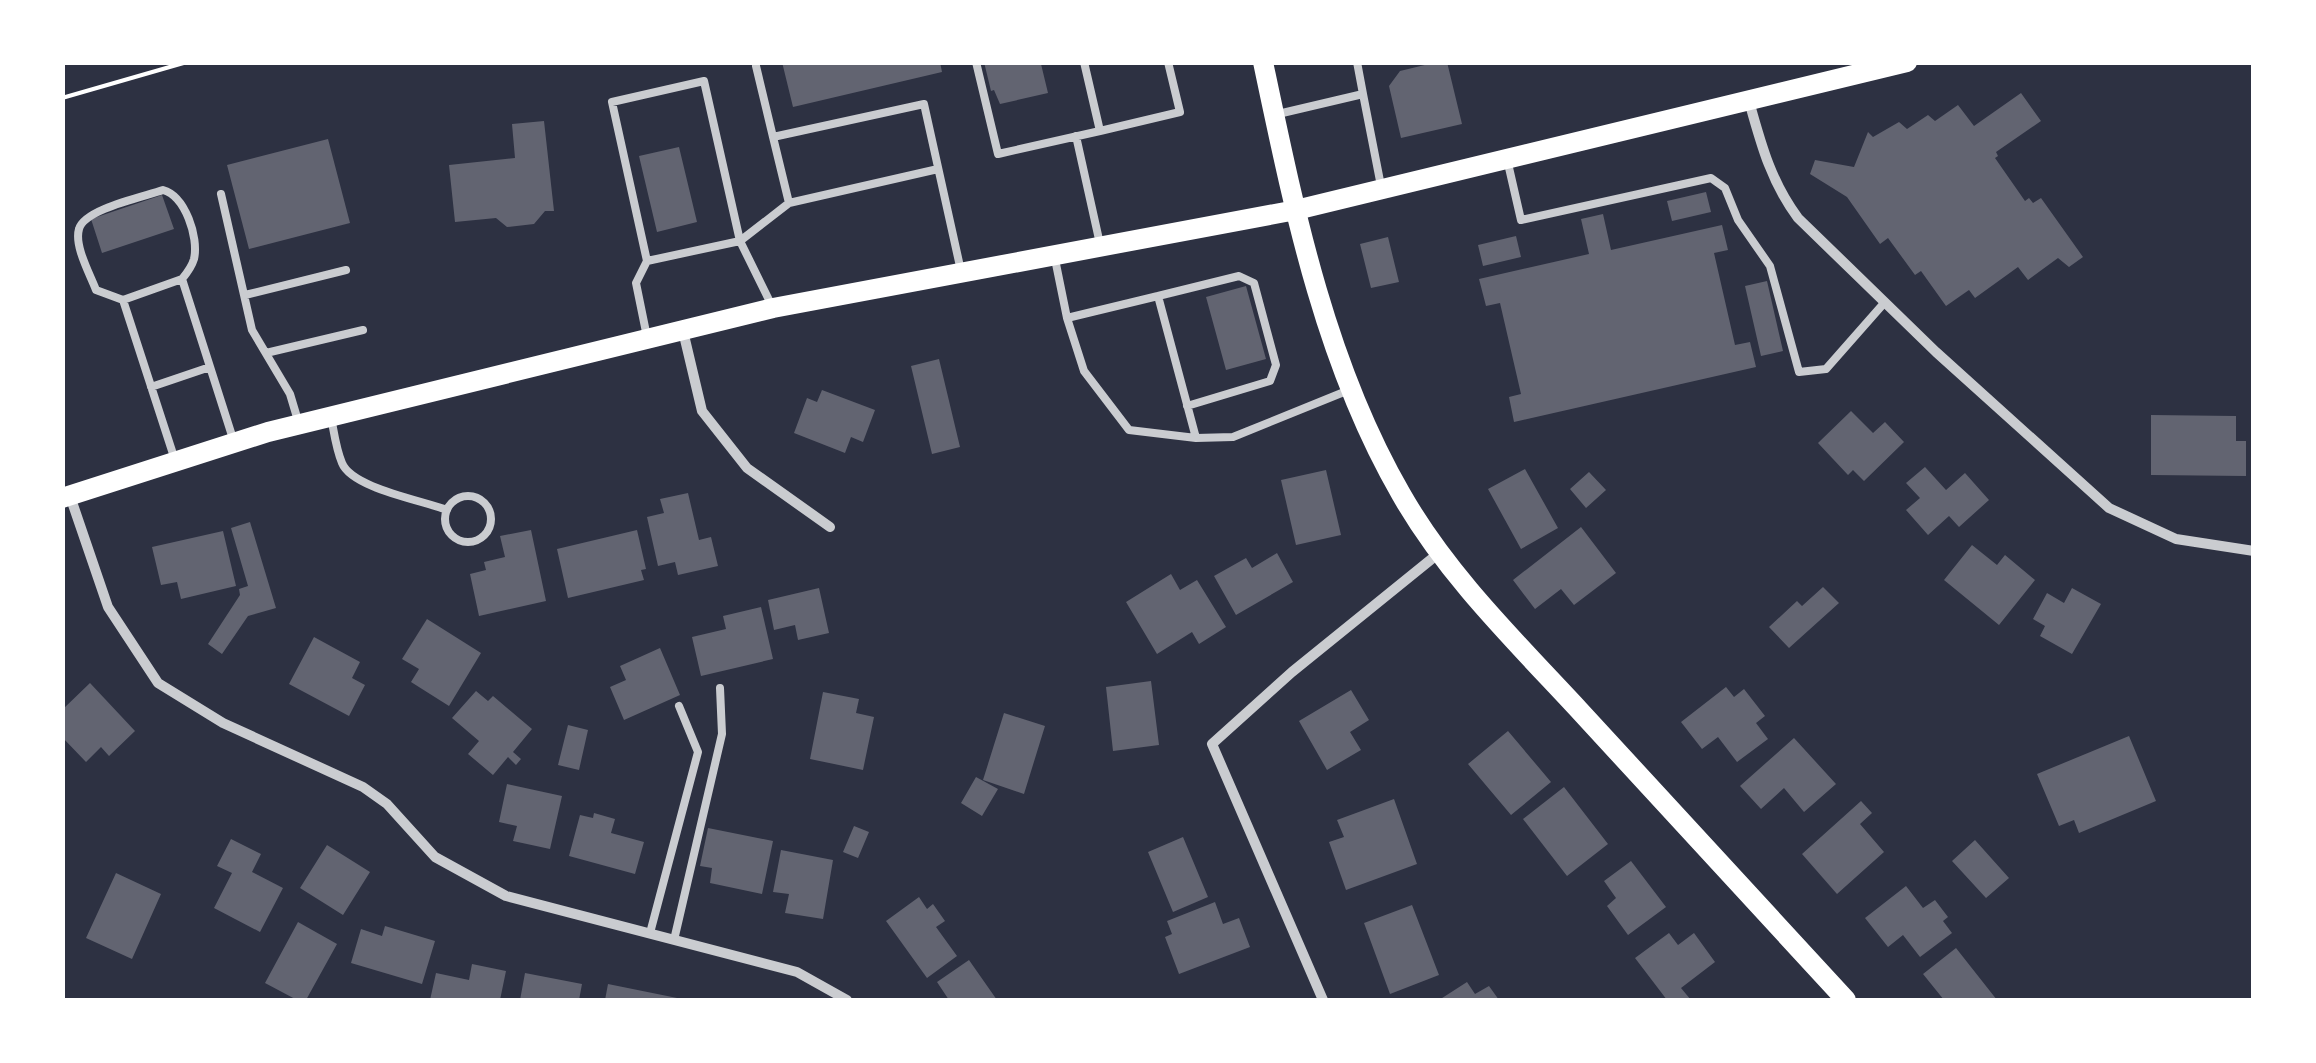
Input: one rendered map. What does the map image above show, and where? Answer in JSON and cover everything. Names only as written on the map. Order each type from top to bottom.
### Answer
[{"type":"main road","points":[[1262,62],[1321,300],[1352,390],[1400,494],[1439,553],[1502,627],[1846,1000]]},
{"type":"main road","points":[[66,496],[298,424],[773,308],[1296,210],[1908,62]]},
{"type":"street","points":[[1749,100],[1765,160],[1780,194],[1798,218],[2109,508],[2176,539],[2254,551]]},
{"type":"street","points":[[682,330],[702,411],[747,468],[830,528]]},
{"type":"street","points":[[66,496],[108,608],[158,682],[223,723],[362,787],[387,804],[435,856],[506,896],[797,972],[846,1000]]},
{"type":"street","points":[[1323,1000],[1212,744],[1292,672],[1439,553]]},
{"type":"lane","points":[[976,62],[998,154],[1180,112],[1168,62]]},
{"type":"lane","points":[[1084,62],[1100,131]]},
{"type":"lane","points":[[1357,62],[1382,189]]},
{"type":"lane","points":[[756,66],[789,203]]},
{"type":"lane","points":[[648,338],[636,284],[647,261],[612,102],[704,81],[740,241],[773,308]]},
{"type":"lane","points":[[1274,115],[1362,94]]},
{"type":"lane","points":[[772,137],[924,104],[961,271]]},
{"type":"lane","points":[[1076,136],[1101,246]]},
{"type":"lane","points":[[1507,158],[1521,220],[1712,178],[1725,188],[1738,220],[1770,266],[1800,372],[1826,369],[1885,302]]},
{"type":"lane","points":[[647,261],[740,241],[789,203],[938,169]]},
{"type":"lane","points":[[163,190],[173,193],[182,206],[195,245],[194,262],[182,279],[123,300],[96,290],[79,242],[79,228],[88,215],[163,190]]},
{"type":"lane","points":[[222,194],[252,330],[290,394],[298,424]]},
{"type":"lane","points":[[1054,254],[1067,318],[1084,370],[1128,430],[1234,438],[1352,390]]},
{"type":"lane","points":[[245,294],[346,270]]},
{"type":"lane","points":[[1067,318],[1238,276],[1254,284],[1276,365],[1270,381],[1187,406]]},
{"type":"lane","points":[[182,279],[234,442]]},
{"type":"lane","points":[[1158,296],[1196,438]]},
{"type":"lane","points":[[123,300],[175,460]]},
{"type":"lane","points":[[266,354],[363,330]]},
{"type":"lane","points":[[152,387],[210,367]]},
{"type":"lane","points":[[330,416],[343,467],[357,480],[447,510]]},
{"type":"lane","points":[[462,496],[480,499],[490,513],[488,531],[474,542],[456,539],[445,524],[447,510],[462,496]]},
{"type":"lane","points":[[674,940],[722,734],[720,688]]},
{"type":"lane","points":[[650,934],[698,752],[679,706]]},
{"type":"path","points":[[62,98],[187,62]]},
{"type":"building","points":[[782,62],[940,62],[942,72],[793,107]]},
{"type":"building","points":[[984,62],[1041,64],[1048,93],[1000,104],[994,90],[991,91]]},
{"type":"building","points":[[1447,62],[1462,124],[1401,138],[1389,86],[1400,71]]},
{"type":"building","points":[[2021,93],[2041,121],[1996,152],[1995,158],[2025,201],[2029,198],[2033,203],[2041,198],[2083,257],[2069,267],[2058,258],[2028,280],[2018,267],[1975,298],[1969,290],[1946,306],[1921,271],[1915,275],[1888,238],[1880,244],[1847,197],[1810,174],[1815,160],[1854,167],[1868,132],[1873,137],[1899,122],[1907,129],[1928,115],[1935,121],[1958,105],[1974,126]]},
{"type":"building","points":[[544,121],[554,211],[545,211],[534,224],[507,227],[496,218],[455,222],[449,165],[515,158],[512,124]]},
{"type":"building","points":[[328,139],[350,223],[249,249],[227,165]]},
{"type":"building","points":[[679,147],[697,222],[657,232],[639,156]]},
{"type":"building","points":[[1706,192],[1711,212],[1672,221],[1667,201]]},
{"type":"building","points":[[162,195],[174,229],[102,253],[91,219]]},
{"type":"building","points":[[1603,214],[1611,250],[1722,225],[1728,250],[1714,253],[1735,345],[1750,342],[1756,367],[1514,422],[1509,397],[1521,394],[1500,303],[1486,306],[1479,279],[1589,254],[1581,219]]},
{"type":"building","points":[[1516,236],[1521,257],[1483,266],[1478,245]]},
{"type":"building","points":[[1388,237],[1399,282],[1371,288],[1360,244]]},
{"type":"building","points":[[1767,281],[1783,351],[1761,356],[1745,286]]},
{"type":"building","points":[[1246,286],[1266,359],[1226,370],[1206,297]]},
{"type":"building","points":[[939,359],[960,447],[932,454],[911,366]]},
{"type":"building","points":[[822,390],[875,410],[863,442],[851,437],[845,453],[794,433],[807,398],[817,402]]},
{"type":"building","points":[[1851,411],[1873,433],[1885,422],[1904,442],[1864,481],[1853,470],[1848,475],[1818,443]]},
{"type":"building","points":[[2151,415],[2236,416],[2236,441],[2246,441],[2246,476],[2151,475]]},
{"type":"building","points":[[1925,467],[1946,490],[1965,473],[1989,500],[1959,527],[1949,516],[1928,535],[1906,510],[1920,498],[1906,483]]},
{"type":"building","points":[[1525,469],[1558,528],[1521,549],[1488,489]]},
{"type":"building","points":[[1326,470],[1341,535],[1296,545],[1281,480]]},
{"type":"building","points":[[1589,472],[1606,490],[1586,508],[1570,489]]},
{"type":"building","points":[[688,493],[699,540],[711,537],[718,566],[678,575],[675,562],[658,566],[647,517],[664,513],[660,499]]},
{"type":"building","points":[[250,522],[276,608],[248,616],[222,654],[208,644],[240,595],[239,589],[248,586],[231,528]]},
{"type":"building","points":[[1581,527],[1616,573],[1574,605],[1561,589],[1535,609],[1513,580]]},
{"type":"building","points":[[531,530],[546,601],[479,616],[470,574],[486,570],[484,562],[505,557],[500,536]]},
{"type":"building","points":[[637,530],[646,569],[641,570],[644,580],[568,598],[557,549]]},
{"type":"building","points":[[223,531],[236,586],[181,599],[177,582],[161,585],[152,547]]},
{"type":"building","points":[[1972,545],[1997,565],[2005,555],[2035,580],[1999,625],[1944,580]]},
{"type":"building","points":[[1277,553],[1293,582],[1236,615],[1214,576],[1246,558],[1252,568]]},
{"type":"building","points":[[1171,574],[1180,590],[1197,580],[1226,627],[1199,644],[1192,632],[1157,654],[1126,602]]},
{"type":"building","points":[[1823,587],[1839,603],[1789,648],[1769,627],[1797,601],[1802,606]]},
{"type":"building","points":[[819,588],[829,633],[798,640],[795,625],[774,630],[768,600]]},
{"type":"building","points":[[2072,588],[2101,604],[2072,654],[2040,636],[2045,626],[2033,619],[2047,593],[2064,603]]},
{"type":"building","points":[[761,607],[773,659],[701,676],[692,637],[726,629],[723,616]]},
{"type":"building","points":[[427,619],[481,653],[449,706],[411,682],[419,669],[402,659]]},
{"type":"building","points":[[314,637],[360,662],[352,678],[365,685],[349,716],[289,684]]},
{"type":"building","points":[[660,648],[680,695],[624,720],[610,687],[626,680],[620,666]]},
{"type":"building","points":[[1151,681],[1159,745],[1113,751],[1106,687]]},
{"type":"building","points":[[90,683],[135,731],[109,756],[101,747],[86,762],[62,737],[62,710]]},
{"type":"building","points":[[1726,687],[1734,697],[1744,689],[1765,716],[1756,723],[1768,739],[1737,762],[1718,737],[1702,749],[1681,722]]},
{"type":"building","points":[[1351,690],[1369,720],[1350,732],[1361,750],[1327,770],[1299,721]]},
{"type":"building","points":[[476,691],[488,701],[493,696],[532,729],[513,752],[521,759],[516,765],[508,757],[493,775],[468,754],[479,741],[452,718]]},
{"type":"building","points":[[823,692],[859,699],[856,713],[874,717],[863,770],[810,759]]},
{"type":"building","points":[[1004,713],[1045,726],[1024,794],[983,780]]},
{"type":"building","points":[[568,725],[588,730],[579,770],[558,765]]},
{"type":"building","points":[[1508,731],[1551,782],[1511,815],[1468,764]]},
{"type":"building","points":[[2129,736],[2156,801],[2079,833],[2074,820],[2059,826],[2037,774]]},
{"type":"building","points":[[1794,738],[1836,784],[1804,812],[1784,788],[1761,809],[1740,786]]},
{"type":"building","points":[[976,777],[998,789],[982,816],[961,803]]},
{"type":"building","points":[[507,784],[562,796],[550,849],[513,841],[517,826],[499,822]]},
{"type":"building","points":[[1564,787],[1608,844],[1567,876],[1523,819]]},
{"type":"building","points":[[1394,799],[1417,864],[1346,890],[1329,842],[1344,837],[1337,820]]},
{"type":"building","points":[[1861,801],[1872,813],[1860,824],[1884,852],[1837,894],[1802,854]]},
{"type":"building","points":[[594,813],[615,819],[611,833],[644,842],[635,874],[569,856],[580,815],[593,818]]},
{"type":"building","points":[[854,826],[869,832],[858,858],[843,852]]},
{"type":"building","points":[[708,828],[773,841],[762,894],[710,883],[712,868],[700,866]]},
{"type":"building","points":[[1183,837],[1208,897],[1173,912],[1148,852]]},
{"type":"building","points":[[231,839],[261,854],[252,872],[283,888],[260,932],[214,908],[232,873],[217,866]]},
{"type":"building","points":[[1975,840],[2009,878],[1986,898],[1952,861]]},
{"type":"building","points":[[327,845],[370,872],[343,915],[300,888]]},
{"type":"building","points":[[781,850],[833,860],[823,919],[785,913],[789,894],[773,892]]},
{"type":"building","points":[[1631,861],[1666,907],[1628,935],[1607,906],[1616,898],[1604,881]]},
{"type":"building","points":[[116,873],[161,894],[132,959],[86,938]]},
{"type":"building","points":[[1906,886],[1923,908],[1935,900],[1948,917],[1943,921],[1952,933],[1920,957],[1903,935],[1888,947],[1865,918]]},
{"type":"building","points":[[919,897],[927,909],[933,904],[945,921],[936,927],[957,956],[927,978],[886,921]]},
{"type":"building","points":[[1215,902],[1223,924],[1239,918],[1250,947],[1179,974],[1165,937],[1172,934],[1167,921]]},
{"type":"building","points":[[1412,905],[1439,975],[1390,994],[1364,923]]},
{"type":"building","points":[[298,922],[337,944],[306,1000],[297,1000],[265,983]]},
{"type":"building","points":[[385,926],[435,941],[422,984],[351,963],[361,929],[382,936]]},
{"type":"building","points":[[1669,933],[1678,945],[1694,933],[1715,962],[1681,988],[1691,1000],[1667,1000],[1635,958]]},
{"type":"building","points":[[1956,948],[1997,1000],[1944,1000],[1923,974]]},
{"type":"building","points":[[969,960],[997,1000],[949,1000],[937,982]]},
{"type":"building","points":[[472,964],[506,971],[500,1000],[430,1000],[436,973],[469,980]]},
{"type":"building","points":[[525,973],[582,984],[579,1000],[520,1000]]},
{"type":"building","points":[[1467,982],[1475,994],[1489,986],[1499,1000],[1439,1000]]},
{"type":"building","points":[[608,984],[682,999],[605,1000]]}]
